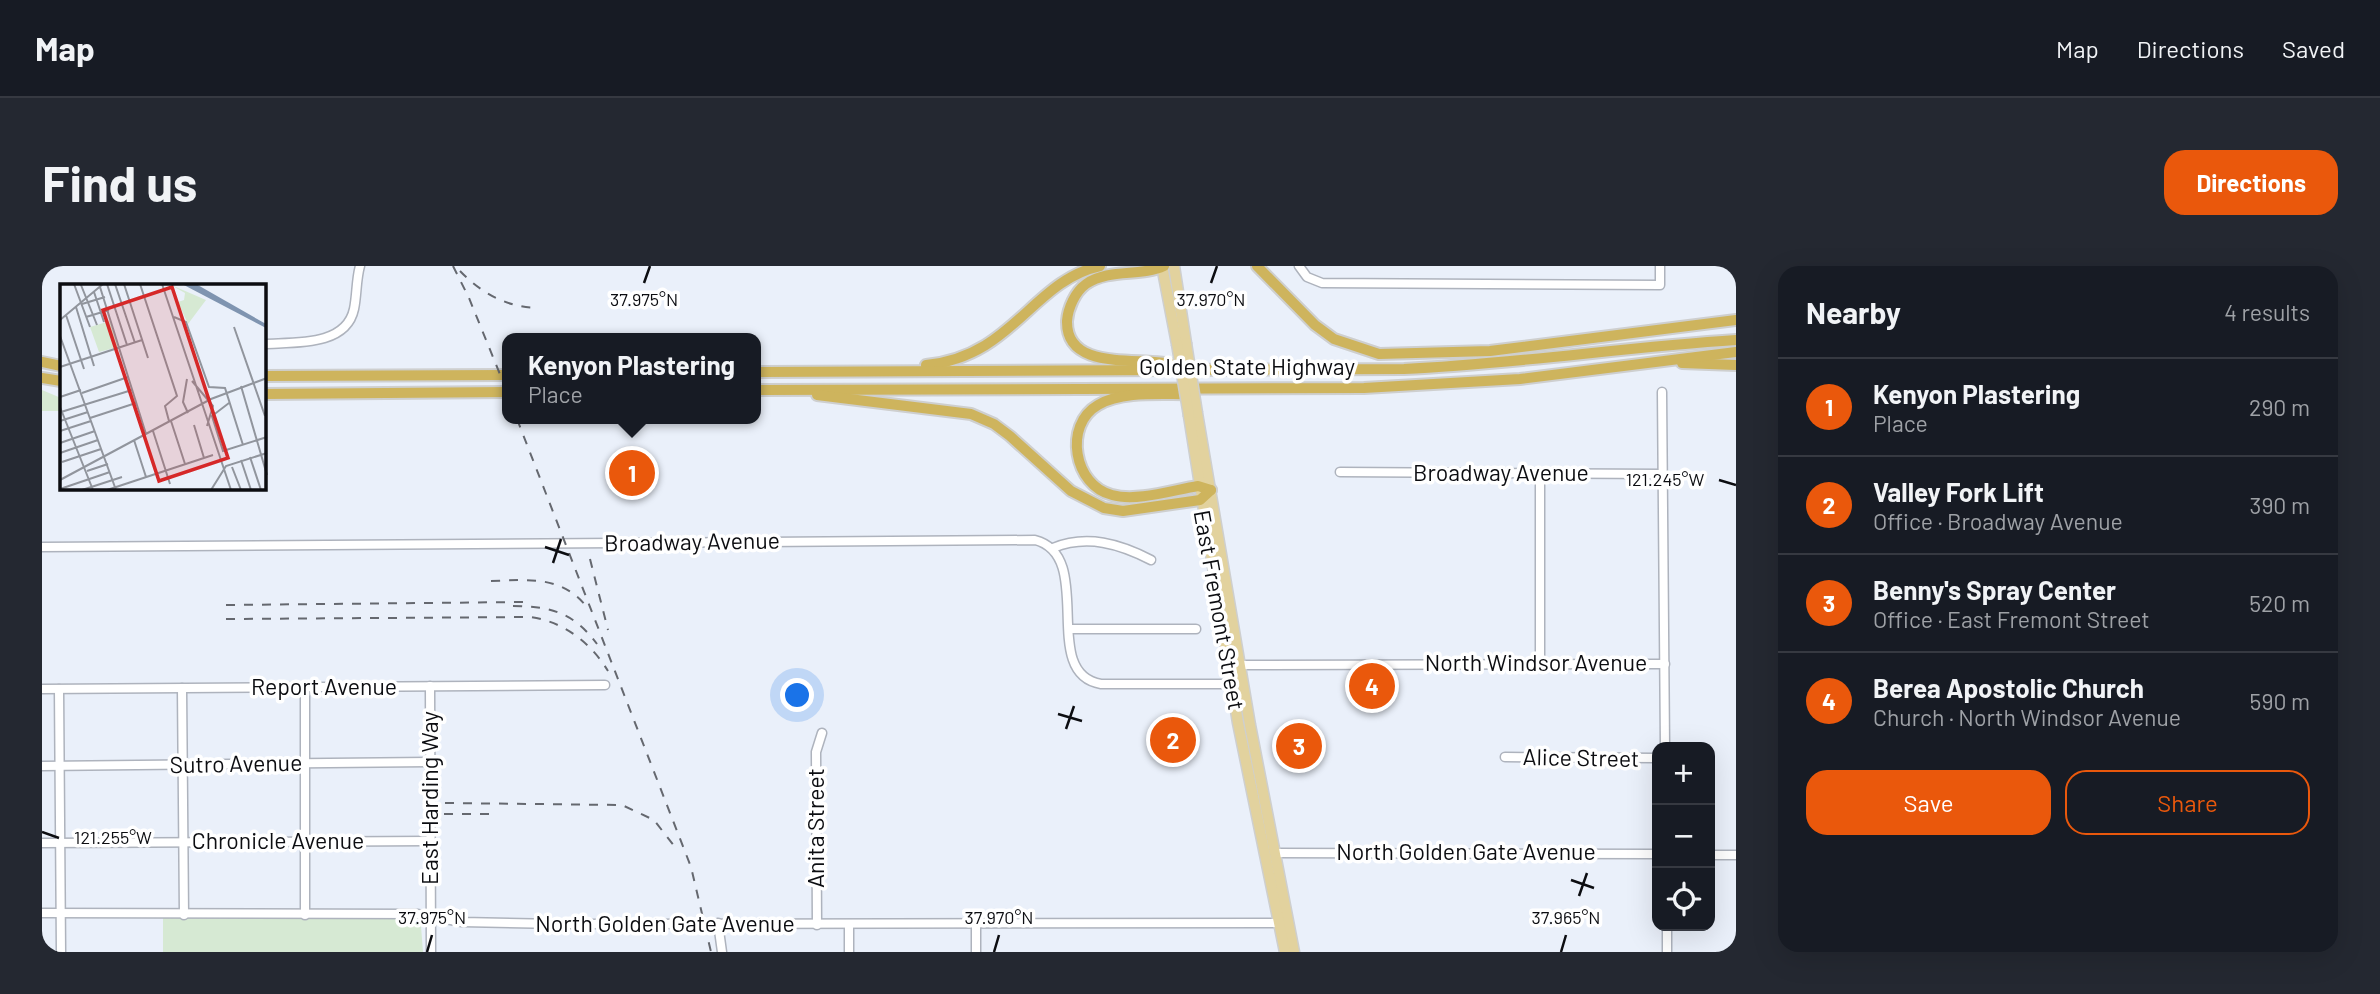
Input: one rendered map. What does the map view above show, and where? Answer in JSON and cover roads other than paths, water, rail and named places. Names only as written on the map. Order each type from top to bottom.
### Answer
[{"type":"highway","points":[[839,372],[936,364],[970,356],[992,343],[1069,279],[1100,266]]},
{"type":"highway","points":[[1257,266],[1315,325],[1334,339],[1379,354],[1490,351],[1736,320]]},
{"type":"highway","points":[[1163,267],[1113,274],[1086,285],[1072,303],[1067,328],[1072,339],[1087,354],[1107,359],[1172,364],[1183,370]]},
{"type":"highway","points":[[1699,342],[1736,331]]},
{"type":"highway","name":"Golden State Highway","points":[[761,372],[1455,367],[1736,340]]},
{"type":"highway","name":"Golden State Highway","points":[[761,390],[1364,388],[1520,379],[1736,352]]},
{"type":"highway","points":[[42,362],[60,366]]},
{"type":"highway","points":[[1654,362],[1736,365]]},
{"type":"highway","points":[[266,376],[502,374]]},
{"type":"highway","points":[[42,378],[60,381]]},
{"type":"highway","points":[[1211,489],[1198,486],[1125,496],[1106,493],[1090,482],[1080,467],[1076,448],[1079,429],[1086,415],[1105,402],[1143,396],[1206,393],[1227,387]]},
{"type":"highway","points":[[773,390],[971,414],[1010,436],[1071,491],[1104,508],[1123,511],[1200,500],[1211,489]]},
{"type":"highway","points":[[266,394],[502,392]]},
{"type":"main road","name":"East Fremont Street","points":[[1174,266],[1193,415],[1198,486],[1228,666],[1284,923],[1294,952]]},
{"type":"main road","name":"East Fremont Street","points":[[1163,267],[1182,344]]},
{"type":"main road","name":"East Fremont Street","points":[[1193,415],[1211,489],[1275,853],[1285,952]]},
{"type":"main road","points":[[1228,666],[1240,665]]},
{"type":"street","points":[[266,344],[313,341],[341,330],[354,310],[360,266]]},
{"type":"street","points":[[1299,266],[1307,277],[1322,283],[1660,285],[1660,266]]},
{"type":"street","points":[[1662,393],[1665,742]]},
{"type":"street","name":"Broadway Avenue","points":[[1340,472],[1662,474]]},
{"type":"street","points":[[1540,473],[1540,663]]},
{"type":"street","name":"Broadway Avenue","points":[[42,547],[942,539],[1035,540],[1053,548]]},
{"type":"street","points":[[1151,560],[1112,542],[1068,542],[1053,548],[1064,572],[1074,666],[1091,682],[1232,684]]},
{"type":"street","points":[[1069,629],[1196,629]]},
{"type":"street","name":"North Windsor Avenue","points":[[1240,665],[1665,664]]},
{"type":"street","name":"Report Avenue","points":[[42,689],[605,685]]},
{"type":"street","points":[[305,687],[305,915]]},
{"type":"street","name":"East Harding Way","points":[[430,687],[431,952]]},
{"type":"street","points":[[182,688],[184,915]]},
{"type":"street","points":[[60,689],[61,952]]},
{"type":"street","name":"Anita Street","points":[[817,925],[816,757],[822,733]]},
{"type":"street","name":"Alice Street","points":[[1505,757],[1652,758]]},
{"type":"street","name":"Sutro Avenue","points":[[42,766],[430,762]]},
{"type":"street","name":"Chronicle Avenue","points":[[42,843],[430,841]]},
{"type":"street","name":"North Golden Gate Avenue","points":[[1275,853],[1652,854]]},
{"type":"street","points":[[1715,855],[1736,855]]},
{"type":"street","name":"North Golden Gate Avenue","points":[[42,913],[417,915],[477,923],[1284,923]]},
{"type":"street","points":[[718,923],[722,952]]},
{"type":"street","points":[[976,924],[976,952]]},
{"type":"street","points":[[849,925],[849,952]]},
{"type":"street","points":[[1667,931],[1667,952]]},
{"type":"railway","points":[[453,266],[502,379]]},
{"type":"railway","points":[[460,271],[496,298],[539,308]]},
{"type":"railway","points":[[519,424],[691,867],[711,952]]},
{"type":"railway","points":[[590,559],[608,630]]},
{"type":"railway","points":[[491,581],[530,580],[554,584],[566,589],[586,606]]},
{"type":"railway","points":[[226,605],[524,602]]},
{"type":"railway","points":[[513,606],[561,613],[580,625],[597,644]]},
{"type":"railway","points":[[226,619],[531,617],[555,624],[576,635],[608,671]]},
{"type":"railway","points":[[445,803],[622,805],[654,820],[678,851]]},
{"type":"railway","points":[[444,814],[498,814]]},
{"type":"place","name":"Kenyon Plastering","points":[[632,473]]},
{"type":"place","name":"Berea Apostolic Church","points":[[1372,686]]},
{"type":"place","name":"Valley Fork Lift","points":[[1173,740]]},
{"type":"place","name":"Benny's Spray Center","points":[[1299,746]]}]
